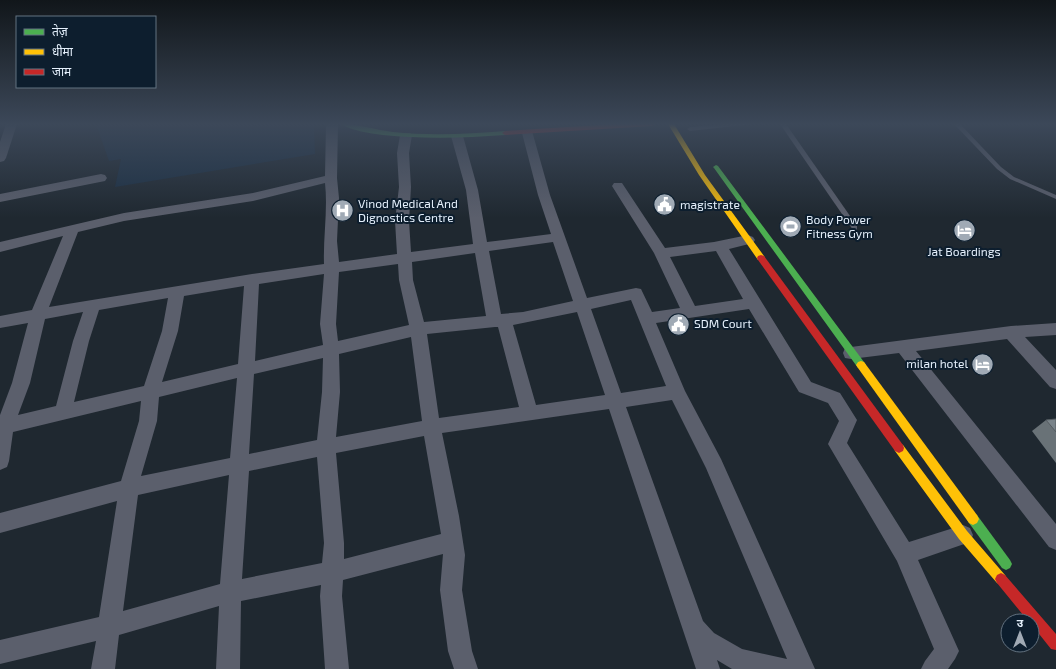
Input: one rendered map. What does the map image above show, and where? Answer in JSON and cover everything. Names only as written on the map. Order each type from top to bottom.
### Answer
[{"type":"main road","points":[[690,155],[702,175],[748,240],[963,535],[1056,644]]},
{"type":"main road","points":[[710,160],[1013,573]]},
{"type":"street","points":[[331,155],[331,178],[333,198],[330,241],[332,269],[328,324],[331,348],[331,392],[326,447],[334,543],[331,596],[337,669]]},
{"type":"street","points":[[403,155],[405,187],[402,221],[406,280],[418,329],[432,426],[452,542],[454,555],[451,590],[460,651],[466,669]]},
{"type":"street","points":[[462,155],[472,190],[481,248],[499,320],[512,353],[530,413]]},
{"type":"street","points":[[535,155],[544,194],[594,343],[708,669]]},
{"type":"street","points":[[0,198],[101,178]]},
{"type":"street","points":[[0,247],[124,217],[253,197],[331,178]]},
{"type":"street","points":[[618,186],[661,253],[690,312]]},
{"type":"street","points":[[0,461],[5,426],[21,383],[38,315],[73,229]]},
{"type":"street","points":[[0,322],[252,279],[559,237]]},
{"type":"street","points":[[661,253],[720,246],[748,240]]},
{"type":"street","points":[[720,246],[805,387],[834,398],[848,420],[837,444],[904,554],[947,651],[933,669]]},
{"type":"street","points":[[228,669],[231,592],[252,279]]},
{"type":"street","points":[[103,669],[129,489],[148,421],[151,391],[170,331],[177,292]]},
{"type":"street","points":[[5,426],[331,348],[418,329],[523,318],[582,304],[636,294],[676,392],[714,465],[803,669]]},
{"type":"street","points":[[647,319],[753,303]]},
{"type":"street","points":[[63,413],[93,306]]},
{"type":"street","points":[[851,353],[1010,332],[1056,329]]},
{"type":"street","points":[[1010,332],[1056,382]]},
{"type":"street","points":[[903,346],[1056,540]]},
{"type":"street","points":[[0,523],[129,489],[240,464],[432,426],[676,392]]},
{"type":"street","points":[[904,554],[963,535]]},
{"type":"street","points":[[0,652],[110,626],[231,592],[333,572],[452,542]]},
{"type":"street","points":[[693,627],[706,641],[739,660],[783,669]]},
{"type":"lane","points":[[805,155],[855,228]]},
{"type":"lane","points":[[987,155],[999,168],[1012,178],[1056,197]]},
{"type":"shaded area","points":[[107,155],[308,155],[115,187],[121,159],[109,161]]},
{"type":"building","points":[[1056,419],[1056,432],[1046,420]]},
{"type":"traffic: fast","points":[[716,167],[861,365]]},
{"type":"traffic: fast","points":[[973,519],[1006,564]]},
{"type":"traffic: slow","points":[[690,155],[702,175],[761,258]]},
{"type":"traffic: slow","points":[[861,365],[973,519]]},
{"type":"traffic: slow","points":[[899,448],[963,535],[1001,579]]},
{"type":"traffic: jam","points":[[761,258],[899,448]]},
{"type":"traffic: jam","points":[[1001,579],[1056,644]]},
{"type":"place","name":"magistrate","points":[[665,205]]},
{"type":"place","name":"Vinod Medical And Dignostics Centre","points":[[343,211]]},
{"type":"place","name":"Body Power Fitness Gym","points":[[791,227]]},
{"type":"place","name":"Jat Boardings","points":[[964,231]]},
{"type":"place","name":"SDM Court","points":[[679,324]]},
{"type":"place","name":"milan hotel","points":[[983,364]]}]
